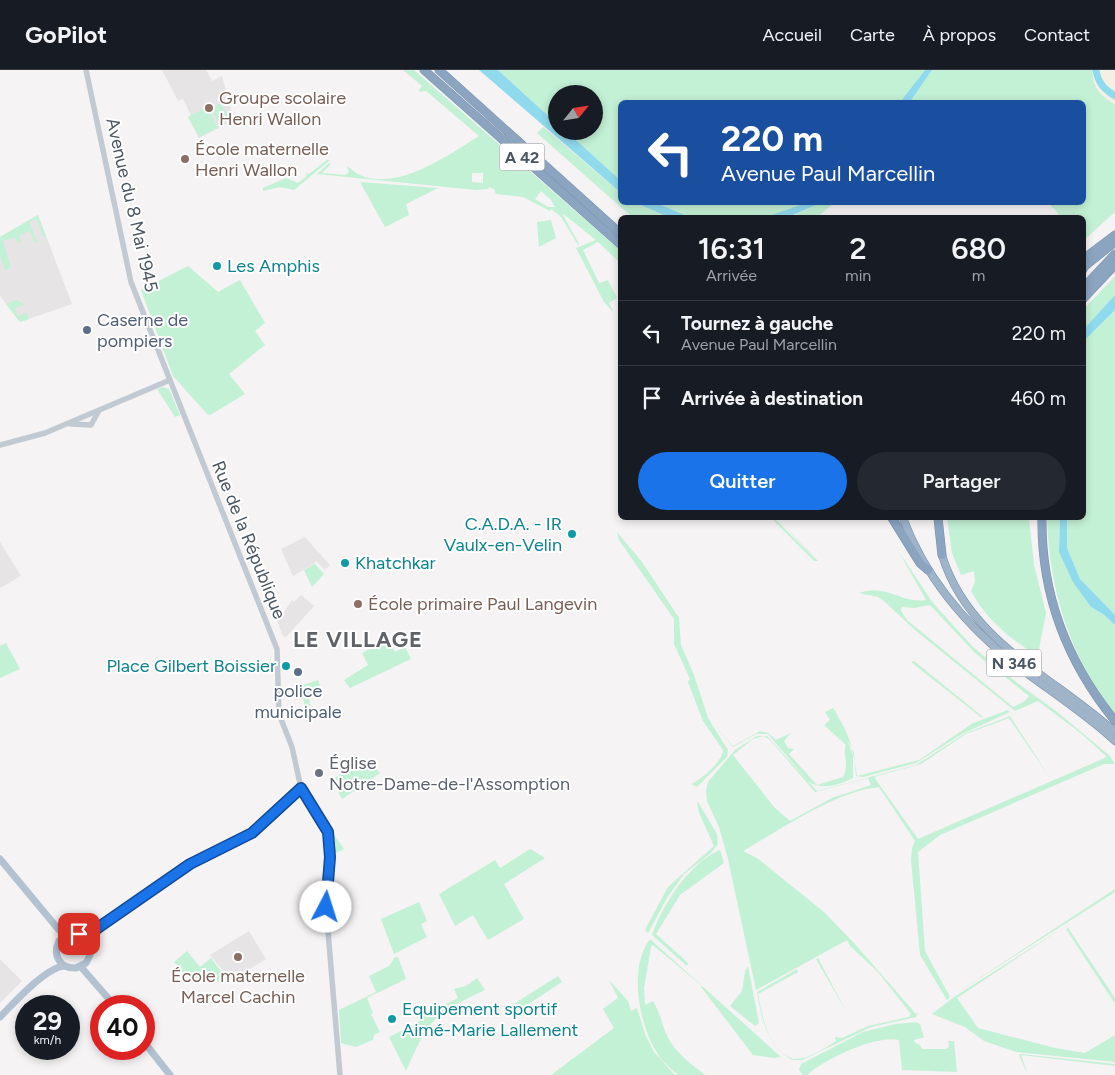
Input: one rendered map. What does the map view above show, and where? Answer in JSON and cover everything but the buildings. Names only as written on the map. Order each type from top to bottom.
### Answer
[{"type":"highway","name":"A 42","points":[[424,70],[618,242]]},
{"type":"highway","name":"A 42","points":[[439,70],[618,231]]},
{"type":"highway","points":[[1086,257],[1115,235]]},
{"type":"highway","points":[[1086,265],[1115,242]]},
{"type":"highway","points":[[1086,268],[1115,247]]},
{"type":"highway","points":[[1086,285],[1115,254]]},
{"type":"highway","points":[[1086,296],[1115,265]]},
{"type":"highway","name":"N 346","points":[[893,520],[920,564],[928,570]]},
{"type":"highway","name":"N 346","points":[[904,520],[928,570],[958,612],[985,639],[1115,741]]},
{"type":"highway","name":"N 346","points":[[938,520],[942,555],[957,590],[987,630],[1017,657],[1115,732]]},
{"type":"highway","points":[[1042,520],[1044,564],[1057,619],[1083,676],[1115,720]]},
{"type":"main road","points":[[0,859],[53,924],[62,932],[79,934],[90,945],[90,955],[83,965],[72,969],[60,962],[56,952]]},
{"type":"main road","points":[[43,977],[54,963],[58,941],[53,924]]},
{"type":"main road","points":[[58,941],[70,934]]},
{"type":"main road","points":[[83,965],[106,995]]},
{"type":"main road","points":[[0,1017],[53,969],[64,966]]},
{"type":"main road","points":[[155,1056],[170,1075]]},
{"type":"street","name":"Avenue du 8 Mai 1945","points":[[86,70],[131,282],[189,429]]},
{"type":"street","points":[[0,445],[45,434],[89,418],[98,412],[170,380]]},
{"type":"street","points":[[69,424],[91,425],[89,418]]},
{"type":"street","name":"Rue de la République","points":[[189,429],[277,649],[278,714],[292,747],[301,788],[325,825],[330,842],[326,907],[340,1075]]},
{"type":"street","points":[[79,934],[89,934],[190,864],[252,833],[301,788]]},
{"type":"street","points":[[90,945],[92,938],[106,923]]},
{"type":"shaded area","name":"Groupe scolaire Henri Wallon","points":[[162,70],[206,70],[212,81],[222,76],[234,120],[199,138],[188,117],[191,115],[183,99],[178,101]]},
{"type":"shaded area","points":[[38,215],[72,304],[20,322],[0,296],[0,237]]},
{"type":"shaded area","points":[[305,537],[330,565],[325,570],[316,561],[293,576],[281,549]]},
{"type":"shaded area","points":[[0,542],[21,576],[0,588]]},
{"type":"shaded area","points":[[301,595],[314,606],[286,637],[283,636],[274,613],[280,611],[279,615],[281,616],[292,600],[294,602]]},
{"type":"shaded area","name":"École maternelle Marcel Cachin","points":[[249,931],[266,959],[231,980],[210,955]]},
{"type":"shaded area","points":[[0,959],[22,981],[0,1003]]},
{"type":"green space","points":[[403,70],[414,70],[618,248],[618,261],[598,242],[583,250],[599,283],[608,280],[617,298],[609,303],[614,313],[604,302],[576,248],[596,240],[562,213],[578,245],[561,217],[551,209],[550,211],[523,197],[496,194],[494,189],[489,187],[488,189],[476,190],[317,174],[329,163],[331,164],[322,173],[345,175],[349,172],[347,166],[358,174],[374,179],[390,179],[422,169],[479,136],[426,91],[420,92],[419,90],[422,86]],"holes":[[[472,173],[483,173],[483,183],[472,182]],[[541,191],[551,200],[555,207],[548,207],[535,199]]]},
{"type":"green space","points":[[498,70],[925,70],[902,100],[618,100],[618,178],[576,140],[603,140],[603,85],[548,85],[548,116]]},
{"type":"green space","points":[[932,70],[1093,70],[1095,86],[1105,98],[1115,104],[1115,212],[1086,238],[1086,215],[1058,215],[1050,205],[1086,205],[1086,100],[911,100]]},
{"type":"green space","points":[[221,103],[229,119],[219,124],[211,108]]},
{"type":"green space","points":[[207,107],[218,128],[199,137],[188,117]]},
{"type":"green space","points":[[543,127],[548,131],[548,140],[558,140],[618,190],[618,205],[537,133]]},
{"type":"green space","points":[[327,160],[330,160],[294,190],[280,187],[263,191],[263,188],[286,178],[298,183],[306,177],[307,173],[309,174]]},
{"type":"green space","points":[[360,182],[438,188],[406,204],[409,215],[385,227]]},
{"type":"green space","points":[[618,205],[641,205],[663,215],[630,215]]},
{"type":"green space","points":[[662,205],[801,205],[774,215],[684,215]]},
{"type":"green space","points":[[817,205],[832,205],[819,215],[795,215]]},
{"type":"green space","points":[[38,215],[46,237],[43,237],[37,219],[29,222],[37,241],[40,241],[35,243],[30,231],[19,235],[21,241],[18,243],[16,235],[17,243],[15,237],[0,242],[0,237]]},
{"type":"green space","points":[[551,220],[556,238],[539,247],[537,222]]},
{"type":"green space","points":[[3,241],[11,268],[5,270],[0,256],[0,243]]},
{"type":"green space","points":[[188,266],[218,292],[240,280],[265,323],[255,331],[265,345],[229,374],[245,394],[210,415],[173,376],[141,290]]},
{"type":"green space","points":[[1115,276],[1115,295],[1086,327],[1086,307]]},
{"type":"green space","points":[[17,300],[25,305],[15,308],[18,316],[26,313],[29,319],[20,322],[6,304]]},
{"type":"green space","points":[[1115,310],[1115,615],[1080,579],[1067,548],[1067,520],[1086,520],[1086,339]]},
{"type":"green space","points":[[163,387],[169,389],[180,415],[175,417],[157,389]]},
{"type":"green space","points":[[773,520],[776,520],[816,560],[779,520],[818,561],[814,561]]},
{"type":"green space","points":[[947,520],[1029,520],[1034,565],[1046,613],[1039,649],[1033,653],[1014,640],[990,618],[971,591],[975,582],[974,571],[961,575],[952,553]]},
{"type":"green space","points":[[1047,520],[1060,520],[1059,552],[1091,607],[1103,614],[1115,625],[1115,714],[1099,693],[1074,646],[1058,596],[1049,544]]},
{"type":"green space","points":[[617,532],[642,562],[679,618],[681,645],[694,675],[708,718],[728,750],[727,757],[697,787],[691,784],[711,770],[723,750],[703,721],[688,682],[690,679],[674,644],[674,619],[619,540]]},
{"type":"green space","points":[[899,552],[933,603],[973,647],[1056,711],[1110,756],[1115,764],[1104,764],[940,835],[918,852],[925,951],[950,997],[947,1000],[920,955],[911,860],[915,841],[879,787],[862,790],[827,803],[743,851],[757,858],[824,912],[854,943],[916,1014],[918,1013],[916,1017],[871,1027],[802,1060],[792,1060],[785,1055],[793,1059],[804,1058],[836,1041],[835,1037],[842,1038],[868,1026],[909,1017],[911,1014],[878,972],[850,946],[847,940],[756,990],[728,859],[719,827],[707,801],[706,790],[708,782],[735,750],[757,736],[764,736],[767,736],[817,791],[916,765],[966,733],[1010,716],[1050,778],[1009,718],[966,734],[921,764],[874,777],[918,839],[1107,757],[1083,735],[1038,701],[1015,711],[915,630],[885,602],[878,597],[859,593],[877,590],[909,599],[926,600]],"holes":[[[930,605],[975,653],[1029,696],[1025,701],[1013,707],[907,620],[901,611],[902,607],[914,608]],[[764,736],[770,740],[815,792],[868,778],[871,785],[832,798],[790,821],[774,807],[733,755],[753,739]]]},
{"type":"green space","points":[[315,564],[324,574],[312,587],[304,570]]},
{"type":"green space","points":[[384,629],[395,652],[405,647],[411,659],[350,688],[344,680],[368,665],[362,653],[383,642],[379,635]]},
{"type":"green space","points":[[6,643],[20,669],[0,678],[0,646]]},
{"type":"green space","points":[[914,661],[983,717],[911,662]]},
{"type":"green space","points":[[318,680],[323,694],[309,698],[310,705],[305,706],[300,686]]},
{"type":"green space","points":[[833,708],[847,733],[852,748],[847,740],[853,755],[853,778],[830,786],[819,786],[808,781],[768,734],[756,734],[733,747],[715,726],[733,746],[760,731],[768,733],[776,740],[791,733],[784,741],[788,748],[794,749],[789,754],[817,785],[843,777],[845,772],[846,745],[824,725],[830,720],[825,712]]},
{"type":"green space","points":[[1008,710],[1010,712],[962,734],[916,763],[863,777],[856,776],[855,762],[857,776],[919,760],[973,723]]},
{"type":"green space","points":[[366,758],[380,773],[342,799],[332,780]]},
{"type":"green space","points":[[698,802],[717,834],[718,844],[711,853],[684,874],[667,898],[648,933],[645,930],[668,887],[714,846],[699,813]]},
{"type":"green space","points":[[334,835],[344,849],[334,854],[333,853]]},
{"type":"green space","points":[[530,849],[545,858],[504,884],[524,919],[488,940],[473,915],[455,926],[439,894],[495,860],[500,868]]},
{"type":"green space","points":[[720,850],[724,863],[680,895],[656,934],[688,963],[687,966],[652,935],[663,910],[678,886],[698,864]]},
{"type":"green space","points":[[1115,889],[1115,892],[955,994]]},
{"type":"green space","points":[[419,902],[427,921],[421,924],[427,937],[394,954],[381,919]]},
{"type":"green space","points":[[1064,927],[957,998],[978,1028],[1055,1048],[1085,1053],[1115,1035],[1115,1062],[1016,1052],[984,1041],[965,1027],[932,1014],[954,997]]},
{"type":"green space","points":[[1068,928],[1115,998],[1115,1004],[1066,929]]},
{"type":"green space","points":[[650,939],[781,1057],[753,1055],[702,986],[653,945],[651,947],[644,988],[645,1005],[653,1001],[672,1044],[688,1061],[706,1075],[678,1075],[657,1053],[645,1027],[641,1012],[638,996],[639,965],[643,951]]},
{"type":"green space","points":[[187,951],[200,967],[211,958],[230,983],[208,981],[193,983],[174,962]]},
{"type":"green space","points":[[395,957],[398,957],[406,979],[367,998],[373,1013],[371,1014],[380,1032],[374,1035],[373,1040],[356,1047],[341,1043],[339,1010],[376,992],[369,976],[389,966]]},
{"type":"green space","points":[[818,958],[847,1013],[816,959]]},
{"type":"green space","points":[[748,966],[759,1023],[755,1026],[730,1006],[742,991],[745,971]]},
{"type":"green space","points":[[797,969],[798,972],[758,994],[764,1022],[777,1047],[771,1039],[763,1022],[757,992]]},
{"type":"green space","points":[[558,976],[562,982],[509,1017],[504,1010]]},
{"type":"green space","points":[[477,978],[485,990],[454,1006],[435,1020],[421,1039],[406,1071],[389,1037],[419,1022],[418,1019],[422,1016],[458,998],[454,989],[466,986]]},
{"type":"green space","points":[[609,980],[628,1001],[631,1011],[637,1008],[645,1034],[654,1052],[675,1075],[551,1075],[614,1028],[603,1009],[618,998]]},
{"type":"green space","points":[[916,1022],[920,1024],[924,1037],[914,1040],[922,1049],[946,1049],[949,1047],[948,1041],[954,1041],[957,1072],[902,1070],[899,1040],[889,1039],[851,1050],[826,1062],[807,1075],[803,1075],[799,1070],[801,1064],[863,1032],[896,1024]]},
{"type":"green space","points":[[1021,1054],[1115,1064],[1115,1066],[1021,1055],[1028,1075],[1019,1055]]},
{"type":"sand","points":[[1093,70],[1115,70],[1115,104],[1098,90],[1094,81]]},
{"type":"water","points":[[479,70],[498,70],[548,116],[548,130]]},
{"type":"water","points":[[925,70],[932,70],[911,100],[902,100]]},
{"type":"water","points":[[560,140],[576,140],[618,178],[618,190]]},
{"type":"water","points":[[641,205],[662,205],[684,215],[663,215]]},
{"type":"water","points":[[800,205],[816,205],[793,215],[772,215]]},
{"type":"water","points":[[1115,295],[1115,310],[1086,339],[1086,327]]},
{"type":"water","points":[[1060,520],[1067,520],[1067,548],[1080,579],[1115,615],[1115,625],[1103,614],[1091,607],[1073,582],[1059,552]]},
{"type":"waterway","points":[[1096,70],[1102,85],[1115,96]]},
{"type":"place","name":"Groupe scolaire Henri Wallon","points":[[209,108]]},
{"type":"place","name":"École maternelle Henri Wallon","points":[[185,159]]},
{"type":"place","name":"Les Amphis","points":[[217,266]]},
{"type":"place","name":"Caserne de pompiers","points":[[87,330]]},
{"type":"place","name":"C.A.D.A. - IR Vaulx-en-Velin","points":[[572,534]]},
{"type":"place","name":"Khatchkar","points":[[345,563]]},
{"type":"place","name":"École primaire Paul Langevin","points":[[358,604]]},
{"type":"place","name":"Place Gilbert Boissier","points":[[286,666]]},
{"type":"place","name":"police municipale","points":[[298,672]]},
{"type":"place","name":"Église Notre-Dame-de-l'Assomption","points":[[319,773]]},
{"type":"place","name":"École maternelle Marcel Cachin","points":[[238,957]]},
{"type":"place","name":"Equipement sportif Aimé-Marie Lallement","points":[[392,1019]]},
{"type":"district","name":"LE VILLAGE","points":[[358,639]]},
{"type":"route","points":[[79,934],[89,934],[190,864],[252,833],[264,825],[301,788],[328,832],[330,857],[326,907]]}]
